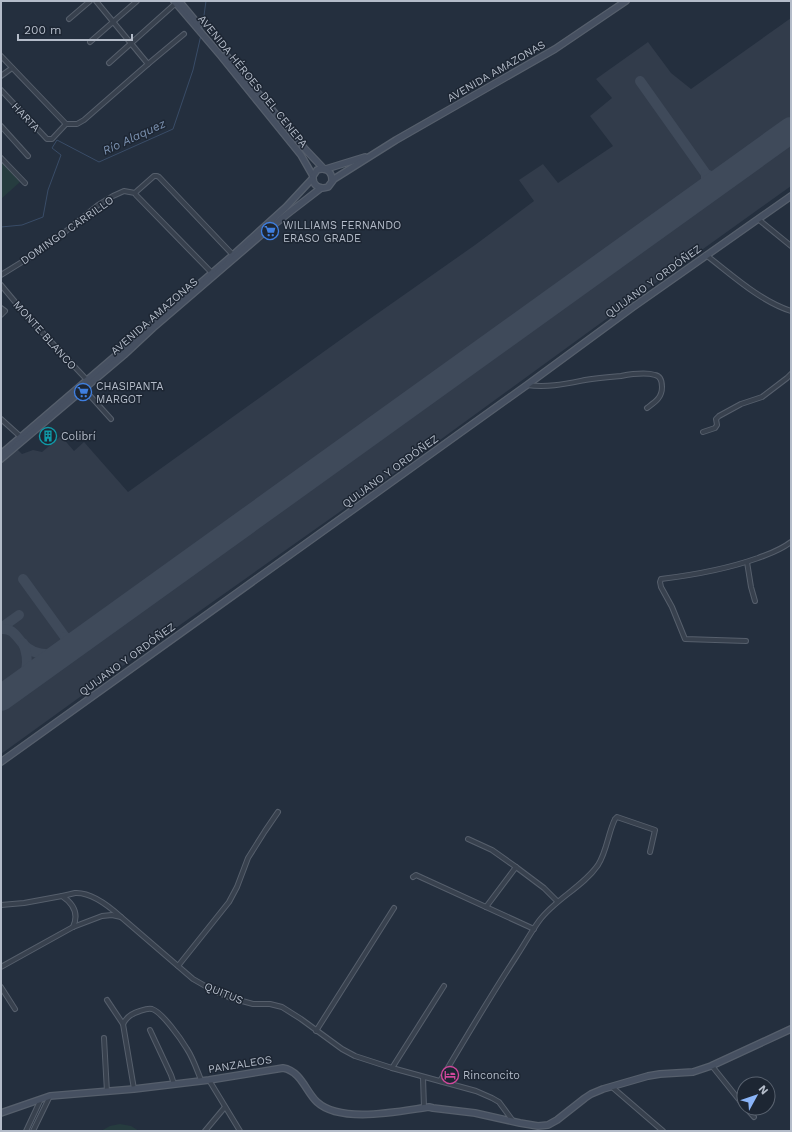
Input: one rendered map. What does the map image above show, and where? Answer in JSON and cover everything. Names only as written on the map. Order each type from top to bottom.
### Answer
[{"type":"street","points":[[69,19],[90,1]]},
{"type":"street","points":[[96,1],[148,64]]},
{"type":"street","points":[[90,42],[137,1]]},
{"type":"street","name":"AVENIDA AMAZONAS","points":[[372,154],[555,49],[626,1]]},
{"type":"street","points":[[109,63],[179,4]]},
{"type":"street","name":"AVENIDA HÉROES DEL CENEPA","points":[[179,4],[306,150],[325,169]]},
{"type":"street","points":[[1,56],[66,124],[77,124],[84,120],[184,34]]},
{"type":"street","name":"AVENIDA HÉROES DEL CENEPA","points":[[222,54],[301,155],[313,177]]},
{"type":"street","points":[[1,76],[12,68]]},
{"type":"street","name":"HARTA","points":[[1,90],[47,140],[52,139],[66,124]]},
{"type":"street","points":[[1,126],[28,156]]},
{"type":"street","points":[[372,154],[332,180],[328,186],[320,188],[314,183],[313,177],[317,170],[325,169],[372,154]]},
{"type":"street","points":[[1,159],[25,183]]},
{"type":"street","points":[[325,169],[331,174],[332,180]]},
{"type":"street","points":[[212,273],[136,196],[135,193],[154,176],[159,177],[233,255]]},
{"type":"street","name":"AVENIDA AMAZONAS","points":[[22,439],[89,382],[150,325],[233,255],[286,207],[313,177]]},
{"type":"street","name":"AVENIDA AMAZONAS","points":[[1,455],[84,390],[89,382],[124,356],[153,328],[260,236],[320,188]]},
{"type":"street","name":"DOMINGO CARRILLO","points":[[1,275],[55,240],[98,205],[124,191],[135,193]]},
{"type":"street","name":"QUIJANO Y ORDÓÑEZ","points":[[1,762],[527,385],[633,307],[791,196]]},
{"type":"street","points":[[758,219],[791,246]]},
{"type":"street","points":[[706,255],[753,291],[784,309],[791,311]]},
{"type":"street","name":"MONTE BLANCO","points":[[1,285],[26,315],[89,382]]},
{"type":"street","points":[[1,308],[5,311],[1,315]]},
{"type":"street","points":[[527,385],[539,387],[552,386],[638,374],[656,375],[660,378],[662,388],[659,399],[647,408]]},
{"type":"street","points":[[703,432],[715,428],[717,425],[716,419],[719,416],[741,404],[762,397],[791,374]]},
{"type":"street","points":[[84,390],[111,419]]},
{"type":"street","points":[[1,419],[22,439]]},
{"type":"street","points":[[746,641],[685,639],[672,606],[661,587],[661,579],[712,571],[747,562],[776,552],[791,542]]},
{"type":"street","points":[[747,562],[750,587],[755,601]]},
{"type":"street","points":[[178,966],[229,902],[237,887],[248,858],[278,812]]},
{"type":"street","points":[[440,1081],[486,1002],[539,920],[557,901],[590,875],[599,864],[613,822],[617,817],[655,830],[650,852]]},
{"type":"street","points":[[468,839],[492,850],[544,888],[557,901]]},
{"type":"street","points":[[486,907],[516,867]]},
{"type":"street","points":[[413,877],[416,875],[534,929]]},
{"type":"street","name":"QUITUS","points":[[1,905],[24,903],[76,893],[88,895],[101,902],[121,917],[193,979],[214,991],[231,998],[253,1004],[270,1004],[282,1007],[342,1049],[356,1056],[422,1077],[476,1091],[499,1102],[513,1121]]},
{"type":"street","points":[[62,896],[71,904],[75,914],[76,920],[73,927]]},
{"type":"street","points":[[316,1031],[394,908]]},
{"type":"street","points":[[1,967],[73,927],[102,916],[112,915],[121,917]]},
{"type":"street","points":[[392,1068],[444,986]]},
{"type":"street","points":[[1,987],[15,1009]]},
{"type":"street","points":[[107,1000],[123,1024],[134,1089]]},
{"type":"street","points":[[123,1024],[135,1013],[144,1009],[156,1011],[172,1027],[187,1049],[201,1080]]},
{"type":"street","points":[[534,1131],[538,1126],[548,1125],[553,1122],[591,1094],[648,1076],[693,1072],[712,1066],[791,1029]]},
{"type":"street","points":[[150,1030],[174,1084]]},
{"type":"street","points":[[104,1038],[107,1092]]},
{"type":"street","points":[[712,1066],[736,1096]]},
{"type":"street","name":"PANZALEOS","points":[[1,1113],[50,1096],[107,1092],[209,1080],[283,1068],[293,1072],[317,1102],[324,1107],[337,1112],[360,1115],[433,1108],[475,1113],[538,1126]]},
{"type":"street","points":[[422,1077],[424,1108]]},
{"type":"street","points":[[209,1080],[240,1131]]},
{"type":"street","points":[[612,1087],[663,1131]]},
{"type":"street","points":[[33,1131],[50,1096]]},
{"type":"street","points":[[26,1131],[41,1099]]},
{"type":"street","points":[[205,1131],[225,1106]]},
{"type":"shaded area","points":[[791,18],[791,186],[396,472],[1,754],[1,462],[17,449],[22,454],[33,450],[42,452],[61,436],[74,451],[84,442],[128,492],[475,245],[534,201],[519,180],[543,164],[558,183],[613,146],[590,116],[612,98],[596,79],[648,42],[671,73],[691,89]]},
{"type":"green space","points":[[3,163],[20,182],[1,199],[1,165]]},
{"type":"green space","points":[[120,1124],[131,1126],[139,1131],[101,1131],[110,1126]]},
{"type":"waterway","name":"Río Alaquez","points":[[202,30],[206,1]]},
{"type":"waterway","name":"Río Alaquez","points":[[1,227],[22,225],[43,217],[48,190],[61,155],[52,148],[57,140],[99,162],[173,129],[193,70],[201,35]]},
{"type":"taxiway","points":[[640,81],[706,174],[717,178],[728,176]]},
{"type":"taxiway","points":[[697,198],[704,187],[706,174]]},
{"type":"taxiway","points":[[23,579],[65,637],[66,642],[62,652],[58,656]]},
{"type":"taxiway","points":[[1,628],[19,615]]},
{"type":"taxiway","points":[[1,629],[11,631],[27,648],[37,653],[54,654],[65,651]]},
{"type":"taxiway","points":[[65,637],[76,640],[86,637]]},
{"type":"taxiway","points":[[13,689],[25,674],[27,662],[23,643]]},
{"type":"runway","points":[[1,698],[791,130]]},
{"type":"place","name":"WILLIAMS FERNANDO ERASO GRADE","points":[[270,231]]},
{"type":"place","name":"CHASIPANTA MARGOT","points":[[83,392]]},
{"type":"place","name":"Colibrí","points":[[48,436]]},
{"type":"place","name":"Rinconcito","points":[[450,1075]]}]
